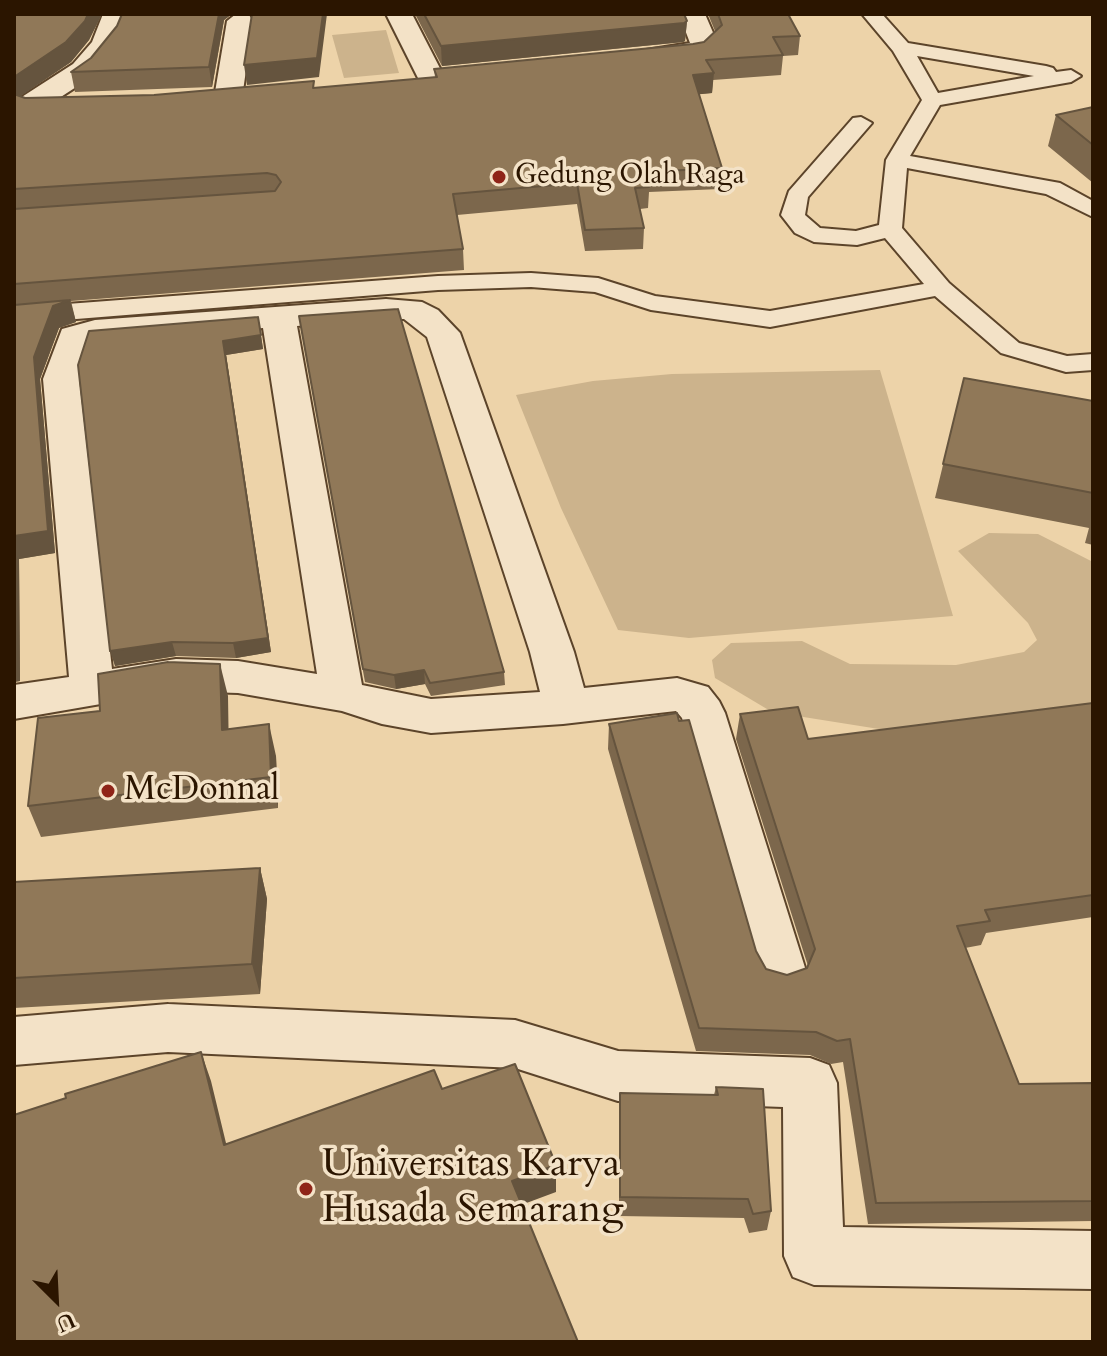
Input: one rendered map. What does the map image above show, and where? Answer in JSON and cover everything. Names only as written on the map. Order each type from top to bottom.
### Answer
[{"type":"street","points":[[24,110],[83,70],[105,44],[116,14]]},
{"type":"street","points":[[399,14],[431,78]]},
{"type":"street","points":[[630,59],[691,53],[699,49],[704,44],[692,14]]},
{"type":"street","points":[[240,21],[214,99],[259,95]]},
{"type":"street","points":[[400,81],[462,75]]},
{"type":"street","points":[[24,110],[80,103]]},
{"type":"street","points":[[92,690],[61,379],[74,336],[95,330],[410,309],[426,317],[443,333],[552,652],[561,683],[563,707]]},
{"type":"street","points":[[279,319],[342,695]]},
{"type":"street","points":[[14,702],[176,675],[238,677],[342,695],[382,707],[431,716],[563,707],[677,694],[692,699],[703,713],[781,974]]},
{"type":"street","points":[[14,1041],[168,1028],[515,1044],[618,1076],[810,1083],[814,1256],[1093,1260]]},
{"type":"lane","points":[[872,14],[902,48],[932,100]]},
{"type":"lane","points":[[902,48],[1082,78]]},
{"type":"lane","points":[[932,100],[1082,78]]},
{"type":"lane","points":[[932,100],[897,160],[890,229],[940,288],[1010,348],[1066,364],[1093,362]]},
{"type":"lane","points":[[861,123],[797,196],[793,215],[814,235],[857,238],[890,229]]},
{"type":"lane","points":[[897,160],[1052,188],[1093,210]]},
{"type":"lane","points":[[1052,188],[1079,182]]},
{"type":"lane","points":[[14,316],[438,283],[531,280],[598,285],[651,303],[770,319],[940,288]]},
{"type":"shaded area","points":[[386,30],[399,73],[344,78],[332,35]]},
{"type":"shaded area","points":[[880,370],[953,616],[689,638],[618,630],[561,508],[516,395],[593,381],[672,374]]},
{"type":"shaded area","points":[[989,533],[1038,534],[1093,562],[1093,711],[923,736],[772,712],[715,678],[712,660],[731,643],[802,641],[850,664],[956,665],[1024,652],[1037,640],[1028,623],[958,551]]},
{"type":"building","points":[[14,14],[88,14],[66,42],[14,77]]},
{"type":"building","points":[[122,14],[219,14],[209,67],[71,72],[91,58],[117,26]]},
{"type":"building","points":[[252,14],[323,14],[317,58],[244,65]]},
{"type":"building","points":[[424,14],[684,14],[687,21],[441,46]]},
{"type":"building","points":[[718,14],[788,14],[800,36],[773,37],[783,55],[706,60],[714,73],[693,75],[722,168],[646,172],[649,187],[635,188],[644,228],[585,230],[577,183],[453,194],[463,249],[14,284],[14,209],[275,191],[281,182],[276,175],[267,173],[14,189],[14,94],[25,98],[154,95],[314,81],[313,88],[437,77],[434,69],[704,42],[722,25]]},
{"type":"building","points":[[1093,107],[1093,145],[1056,115]]},
{"type":"building","points":[[70,300],[53,306],[34,357],[48,531],[14,536],[14,305]]},
{"type":"building","points":[[398,309],[504,672],[430,683],[424,670],[394,675],[363,669],[299,316]]},
{"type":"building","points":[[258,317],[261,335],[223,341],[268,638],[233,643],[172,642],[110,651],[78,365],[89,331]]},
{"type":"building","points":[[964,378],[1093,401],[1093,493],[943,464]]},
{"type":"building","points":[[168,662],[220,664],[222,730],[269,724],[271,777],[28,806],[38,718],[100,711],[98,674]]},
{"type":"building","points":[[1093,703],[1093,895],[985,910],[990,921],[957,926],[1019,1084],[1093,1083],[1093,1201],[876,1203],[850,1039],[837,1041],[816,1032],[699,1028],[609,724],[677,713],[679,721],[689,720],[756,951],[766,969],[787,975],[807,968],[815,949],[740,714],[798,707],[808,739]]},
{"type":"building","points":[[260,868],[252,964],[14,978],[14,882]]},
{"type":"building","name":"Universitas Karya Husada Semarang","points":[[201,1052],[224,1145],[434,1070],[442,1089],[515,1064],[556,1165],[512,1181],[578,1342],[14,1342],[14,1115],[66,1098],[65,1094]]},
{"type":"building","points":[[716,1087],[763,1089],[771,1211],[753,1214],[748,1199],[620,1197],[620,1093],[718,1095]]},
{"type":"place","name":"Gedung Olah Raga","points":[[499,177]]},
{"type":"place","name":"McDonnal","points":[[108,791]]},
{"type":"place","name":"Universitas Karya Husada Semarang","points":[[306,1189]]}]
